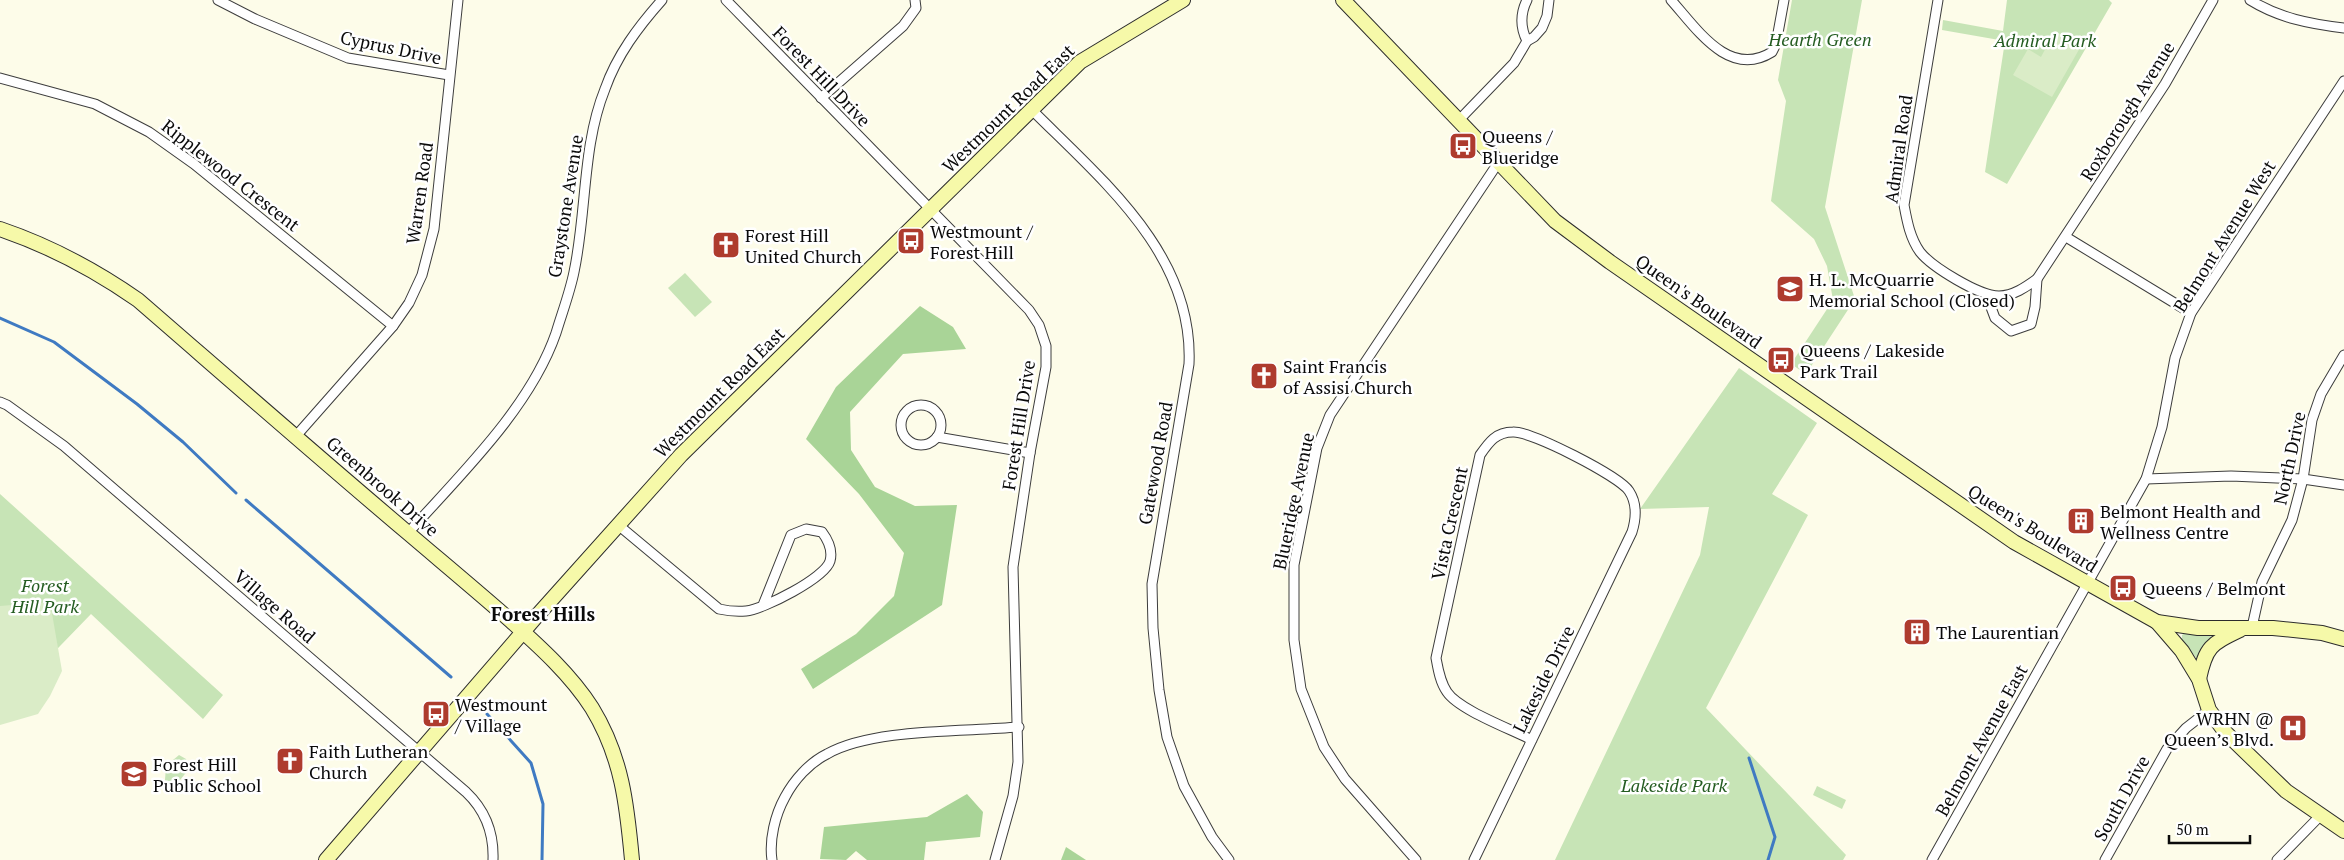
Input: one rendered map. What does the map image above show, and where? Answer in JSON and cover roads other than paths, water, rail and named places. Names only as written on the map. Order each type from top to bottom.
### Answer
[{"type":"street","name":"Cyprus Drive","points":[[218,0],[255,19],[348,58],[449,76]]},
{"type":"street","name":"Warren Road","points":[[296,436],[393,326],[409,303],[422,275],[434,230],[458,0]]},
{"type":"street","name":"Graystone Avenue","points":[[408,533],[508,419],[528,389],[555,336],[574,272],[594,123],[604,89],[619,58],[642,22],[662,0]]},
{"type":"street","name":"Forest Hill Drive","points":[[726,0],[928,209],[1029,310],[1039,326],[1046,346],[1046,367],[1030,453],[1013,567],[1019,727],[1018,762],[1013,796],[995,860]]},
{"type":"street","points":[[821,98],[903,26],[916,8],[915,0]]},
{"type":"street","name":"Westmount Road East","points":[[326,860],[617,524],[681,455],[928,209],[1068,74],[1092,53],[1183,0]]},
{"type":"street","name":"Queen's Boulevard","points":[[1343,0],[1555,221],[1610,262],[2014,542],[2157,622],[2198,628],[2248,628],[2322,633],[2344,639]]},
{"type":"street","points":[[1527,0],[1523,8],[1522,30],[1527,41]]},
{"type":"street","points":[[1459,120],[1514,63],[1527,41],[1534,37],[1542,28],[1547,16],[1550,0]]},
{"type":"street","points":[[1671,0],[1711,43],[1726,55],[1750,61],[1772,52],[1776,44],[1784,0]]},
{"type":"street","name":"Admiral Road","points":[[1938,0],[1904,205],[1907,224],[1914,242],[1926,258],[1941,269],[1986,294]]},
{"type":"street","name":"Roxborough Avenue","points":[[2066,237],[2165,84],[2213,0]]},
{"type":"street","points":[[2250,0],[2266,10],[2295,20],[2344,28]]},
{"type":"street","name":"Ripplewood Crescent","points":[[0,78],[95,104],[149,132],[194,164],[393,326]]},
{"type":"street","name":"Belmont Avenue West","points":[[2087,584],[2146,479],[2162,427],[2175,358],[2191,313],[2344,81]]},
{"type":"street","name":"Gatewood Road","points":[[1032,110],[1105,182],[1151,238],[1167,262],[1184,309],[1190,344],[1189,364],[1152,584],[1153,628],[1166,737],[1184,786],[1212,837],[1229,860]]},
{"type":"street","name":"Blueridge Avenue","points":[[1416,860],[1344,779],[1324,747],[1314,724],[1301,688],[1294,640],[1294,565],[1317,448],[1330,415],[1498,163]]},
{"type":"street","name":"Greenbrook Drive","points":[[0,229],[49,248],[117,285],[138,300],[523,632],[572,681],[592,708],[608,740],[621,774],[628,812],[632,860]]},
{"type":"street","points":[[2037,280],[2035,308],[2031,324],[2011,331],[1995,318],[1986,294],[2000,296],[2013,293],[2037,280],[2066,237],[2191,313]]},
{"type":"street","name":"North Drive","points":[[2248,628],[2262,582],[2292,520],[2303,479],[2312,420],[2321,394],[2344,355]]},
{"type":"street","name":"Village Road","points":[[0,402],[7,405],[71,453],[475,801],[488,824],[493,860]]},
{"type":"street","points":[[920,405],[934,410],[941,424],[937,437],[929,444],[922,446],[911,443],[904,436],[901,428],[902,420],[907,411],[920,405]]},
{"type":"street","name":"Vista Crescent","points":[[1532,740],[1458,703],[1447,692],[1440,677],[1436,658],[1480,455],[1490,440],[1500,434],[1514,432],[1534,436],[1616,478],[1629,491],[1635,510]]},
{"type":"street","points":[[937,437],[1030,453]]},
{"type":"street","points":[[2146,479],[2231,476],[2303,479],[2344,485]]},
{"type":"street","name":"Lakeside Drive","points":[[1474,860],[1632,532],[1635,510]]},
{"type":"street","points":[[617,524],[719,609],[732,612],[748,611],[784,597],[826,569],[831,553],[830,546],[822,532],[806,528],[791,536],[763,605]]},
{"type":"street","name":"Belmont Avenue East","points":[[1932,860],[2087,584]]},
{"type":"street","name":"Queen's Boulevard","points":[[2157,622],[2182,651],[2199,678],[2209,710],[2226,733],[2286,791],[2320,816],[2344,830]]},
{"type":"street","points":[[2199,678],[2205,654],[2216,641],[2248,628]]},
{"type":"street","name":"South Drive","points":[[2105,860],[2167,749],[2186,728],[2209,710]]},
{"type":"street","points":[[772,860],[774,827],[780,806],[791,784],[826,754],[866,740],[897,735],[1019,727]]},
{"type":"street","points":[[2277,860],[2320,816]]},
{"type":"waterway","points":[[0,318],[54,342],[137,404],[183,442],[236,493]]},
{"type":"waterway","points":[[246,500],[451,677]]},
{"type":"waterway","points":[[487,714],[531,763],[543,804],[542,860]]},
{"type":"waterway","points":[[1749,758],[1775,837],[1768,860]]},
{"type":"place","name":"Queens / Blueridge","points":[[1463,146]]},
{"type":"place","name":"Westmount / Forest Hill","points":[[911,241]]},
{"type":"place","name":"Forest Hill United Church","points":[[726,245]]},
{"type":"place","name":"H. L. McQuarrie Memorial School (Closed)","points":[[1790,289]]},
{"type":"place","name":"Queens / Lakeside Park Trail","points":[[1781,360]]},
{"type":"place","name":"Saint Francis of Assisi Church","points":[[1264,376]]},
{"type":"place","name":"Belmont Health and Wellness Centre","points":[[2081,521]]},
{"type":"place","name":"Queens / Belmont","points":[[2123,588]]},
{"type":"place","name":"The Laurentian","points":[[1917,632]]},
{"type":"place","name":"Westmount / Village","points":[[436,714]]},
{"type":"place","name":"WRHN @ Queen’s Blvd.","points":[[2293,728]]},
{"type":"place","name":"Faith Lutheran Church","points":[[290,761]]},
{"type":"place","name":"Forest Hill Public School","points":[[134,774]]},
{"type":"district","name":"Forest Hills","points":[[543,613]]},
{"type":"park label","name":"Hearth Green","points":[[1820,39]]},
{"type":"park label","name":"Admiral Park","points":[[2045,40]]},
{"type":"park label","name":"Forest Hill Park","points":[[45,595]]},
{"type":"park label","name":"Lakeside Park","points":[[1674,785]]}]
